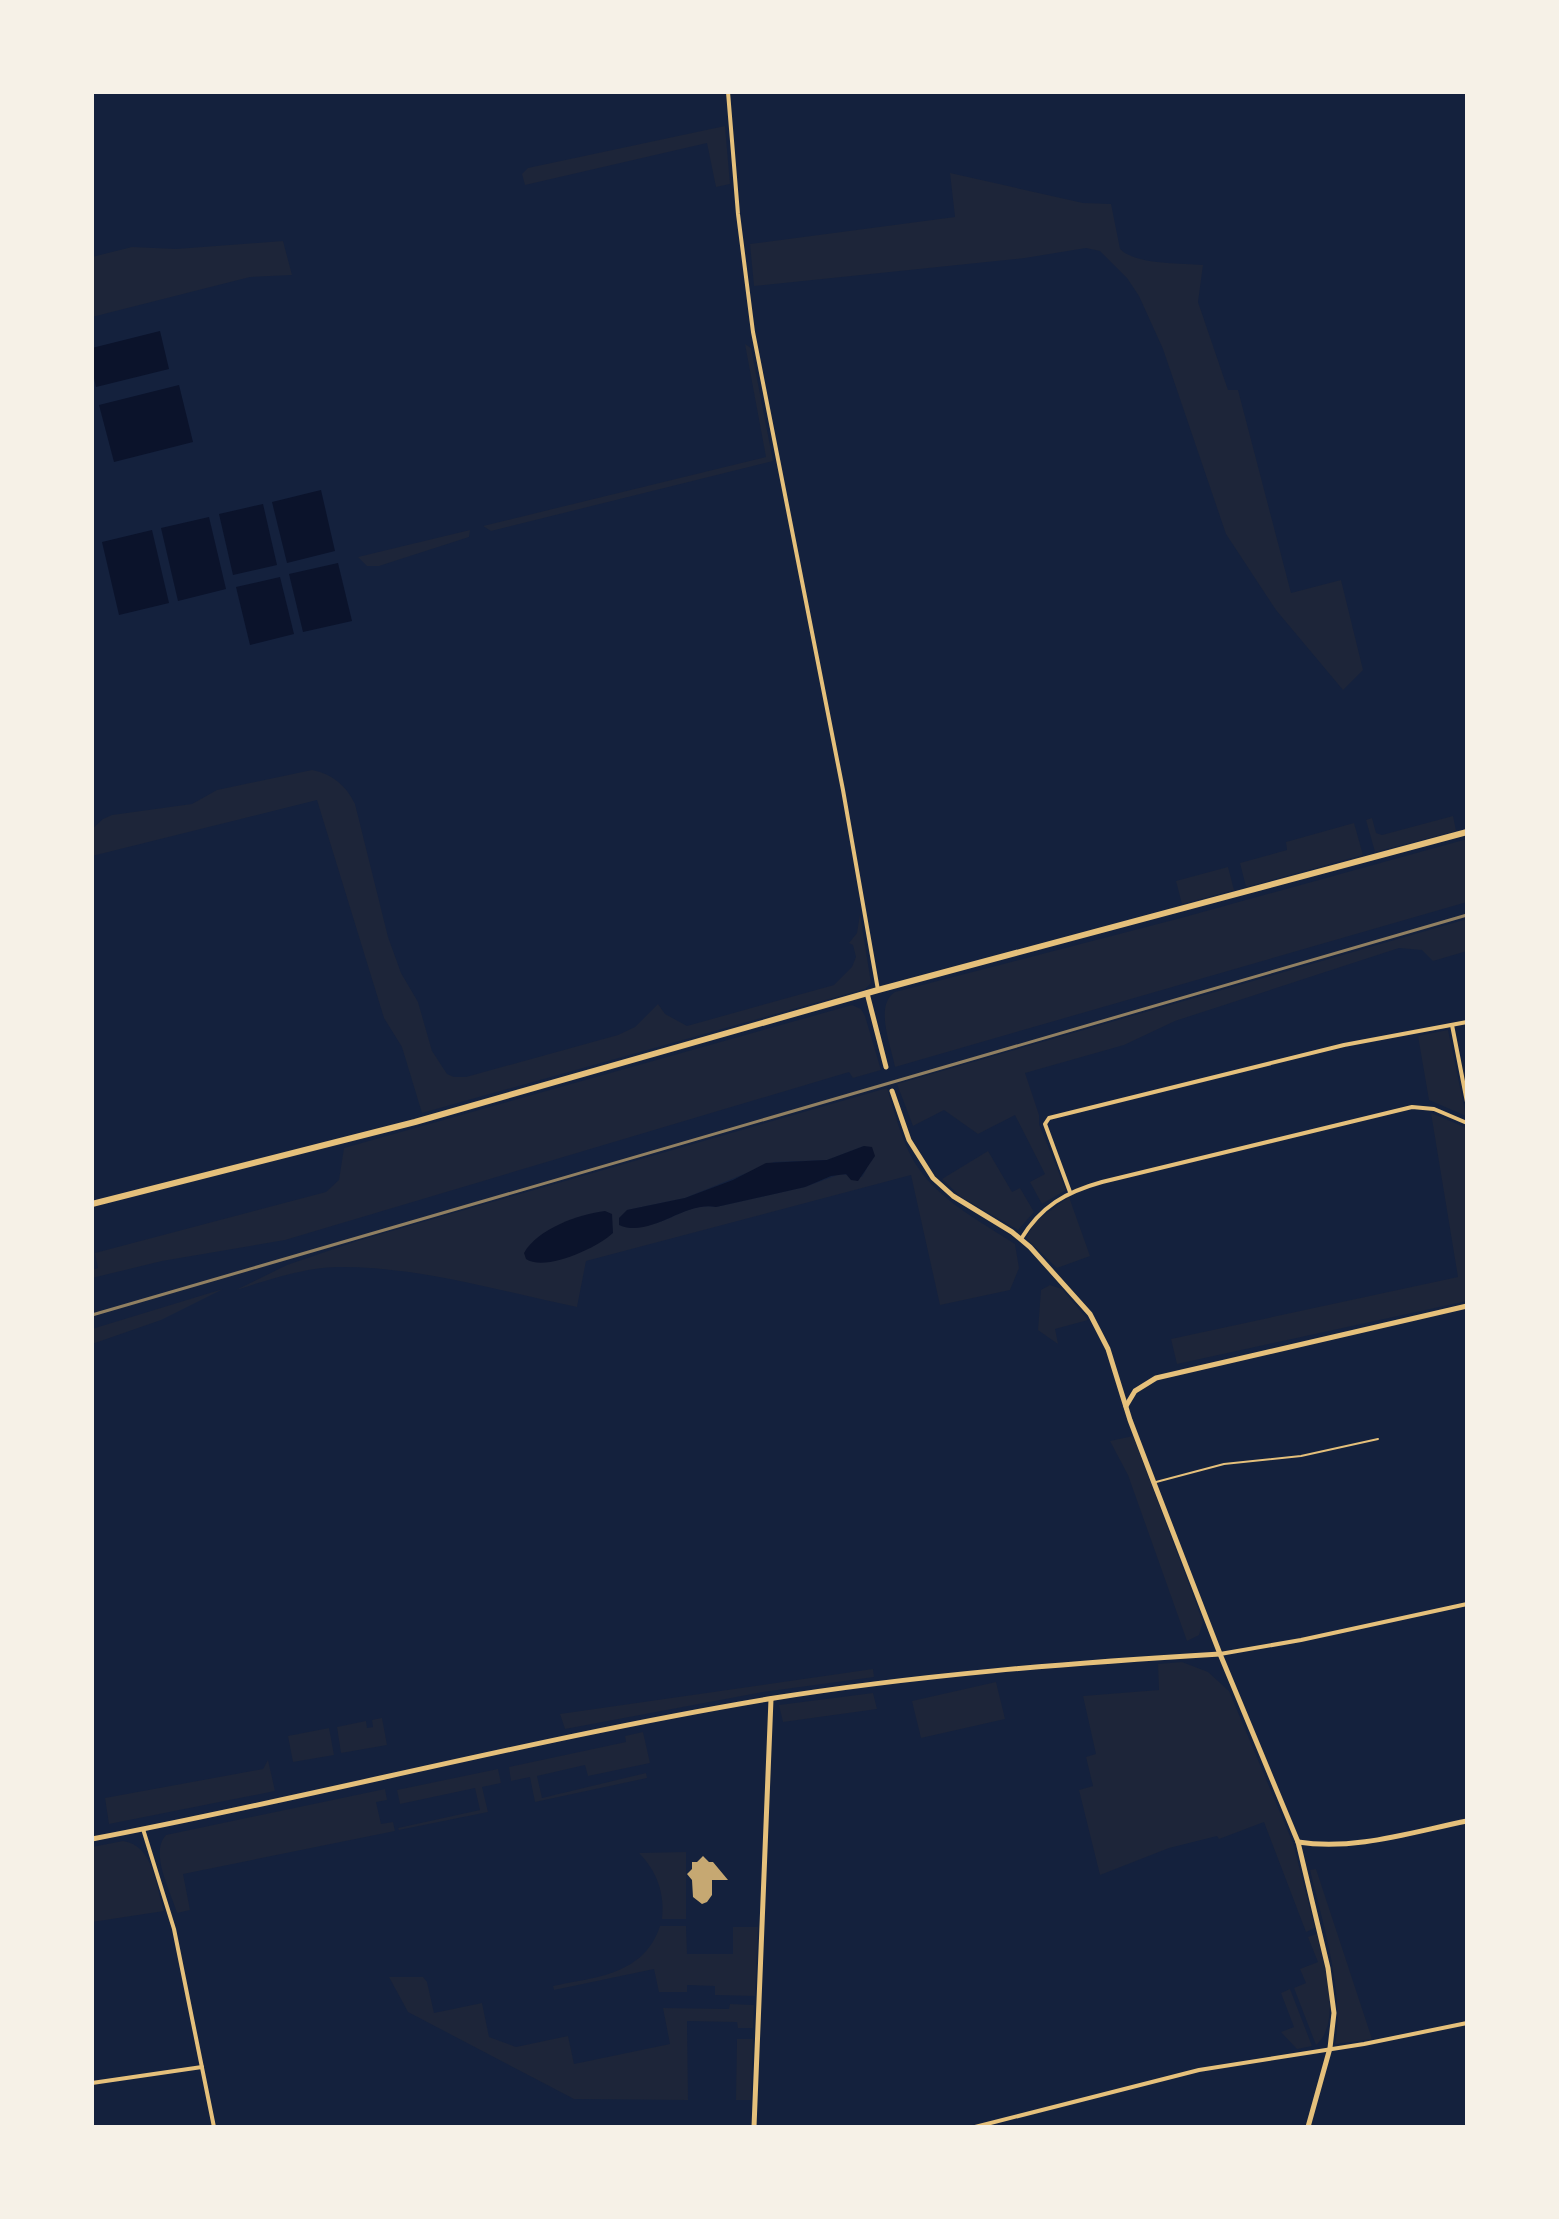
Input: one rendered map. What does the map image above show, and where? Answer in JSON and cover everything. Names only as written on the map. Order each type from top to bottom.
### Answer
[{"type":"main road","points":[[92,1204],[415,1122],[867,993],[1467,832]]},
{"type":"street","points":[[728,92],[738,214],[753,332],[843,790],[878,990]]},
{"type":"street","points":[[867,993],[886,1067]]},
{"type":"street","points":[[1070,1192],[1045,1124],[1049,1118],[1344,1045],[1467,1022]]},
{"type":"street","points":[[1452,1025],[1467,1102]]},
{"type":"street","points":[[892,1091],[909,1140],[933,1178],[953,1196],[1021,1239],[1090,1314],[1108,1349],[1154,1483],[1220,1654],[1298,1842],[1330,1981],[1334,2023],[1308,2127]]},
{"type":"street","points":[[1021,1239],[1037,1216],[1070,1192],[1412,1107],[1434,1109],[1467,1123]]},
{"type":"street","points":[[1126,1406],[1135,1391],[1156,1378],[1467,1306]]},
{"type":"street","points":[[92,1839],[626,1726],[771,1699],[997,1671],[1220,1654],[1467,1604]]},
{"type":"street","points":[[754,2127],[771,1699]]},
{"type":"street","points":[[1298,1842],[1323,1845],[1356,1843],[1467,1821]]},
{"type":"street","points":[[143,1829],[174,1929],[214,2127]]},
{"type":"street","points":[[975,2127],[1199,2070],[1467,2023]]},
{"type":"street","points":[[92,2083],[202,2067]]},
{"type":"lane","points":[[1154,1483],[1224,1464],[1301,1456],[1378,1439]]},
{"type":"shaded area","points":[[725,126],[730,184],[716,187],[707,143],[525,185],[522,174],[528,168]]},
{"type":"shaded area","points":[[950,173],[1083,203],[1111,204],[1120,249],[1127,254],[1159,262],[1203,265],[1198,302],[1228,390],[1238,390],[1291,593],[1341,580],[1363,670],[1343,690],[1276,610],[1226,534],[1163,349],[1139,296],[1127,278],[1100,251],[1086,248],[1025,258],[754,286],[750,244],[955,217]]},
{"type":"shaded area","points":[[283,241],[292,275],[250,277],[92,317],[92,257],[132,247],[176,249]]},
{"type":"shaded area","points":[[160,331],[169,369],[96,387],[92,348]]},
{"type":"shaded area","points":[[745,344],[751,348],[773,461],[491,531],[483,526],[766,457]]},
{"type":"shaded area","points":[[179,385],[193,442],[114,462],[99,405]]},
{"type":"shaded area","points":[[321,490],[335,551],[287,563],[272,502]]},
{"type":"shaded area","points":[[263,504],[277,565],[233,575],[219,514]]},
{"type":"shaded area","points":[[209,517],[226,589],[178,601],[161,528]]},
{"type":"shaded area","points":[[152,530],[169,603],[119,615],[102,542]]},
{"type":"shaded area","points":[[470,530],[469,537],[379,566],[367,566],[358,557]]},
{"type":"shaded area","points":[[338,563],[352,621],[303,632],[289,574]]},
{"type":"shaded area","points":[[280,577],[294,634],[250,645],[236,587]]},
{"type":"shaded area","points":[[312,770],[338,781],[355,804],[388,937],[401,973],[418,1002],[432,1051],[447,1074],[454,1077],[466,1077],[618,1035],[635,1027],[658,1004],[665,1014],[687,1026],[834,985],[852,967],[856,957],[853,945],[849,943],[857,933],[860,914],[871,983],[865,989],[422,1113],[402,1047],[384,1018],[317,800],[92,856],[92,829],[112,815],[192,804],[217,790]]},
{"type":"shaded area","points":[[1453,816],[1456,831],[1375,852],[1366,820],[1372,818],[1376,833],[1382,835]]},
{"type":"shaded area","points":[[1354,823],[1363,855],[1246,887],[1240,863],[1287,850],[1286,842]]},
{"type":"shaded area","points":[[1467,839],[1467,902],[895,1067],[885,1016],[889,998],[895,992],[1181,918]]},
{"type":"shaded area","points":[[1228,867],[1234,890],[1182,904],[1176,881]]},
{"type":"shaded area","points":[[1467,919],[1467,951],[1433,961],[1422,950],[1399,948],[1175,1021],[1124,1045],[1025,1073],[1039,1124],[1066,1190],[1042,1204],[1030,1182],[1045,1174],[1015,1115],[978,1134],[944,1110],[913,1126],[897,1084]]},
{"type":"shaded area","points":[[852,1005],[861,1009],[865,1016],[881,1070],[853,1078],[849,1072],[285,1240],[162,1261],[92,1278],[92,1270],[98,1268],[95,1253],[326,1192],[339,1180],[344,1148]]},
{"type":"shaded area","points":[[1448,1030],[1466,1116],[1429,1100],[1418,1036]]},
{"type":"shaded area","points":[[887,1088],[906,1145],[924,1176],[960,1209],[1015,1244],[1019,1268],[1010,1290],[940,1305],[911,1175],[586,1261],[577,1307],[458,1281],[367,1268],[311,1270],[236,1290],[287,1265],[357,1241]],"holes":[[[864,1146],[867,1168],[862,1177],[840,1174],[805,1187],[716,1207],[696,1208],[650,1225],[640,1226],[627,1210],[685,1198],[774,1162],[827,1160]]]},
{"type":"shaded area","points":[[1431,1113],[1467,1128],[1467,1301],[1177,1364],[1171,1339],[1458,1277]]},
{"type":"shaded area","points":[[864,1146],[872,1147],[875,1156],[858,1181],[851,1180],[846,1174],[831,1176],[805,1187],[716,1207],[691,1209],[643,1227],[619,1225],[619,1218],[627,1210],[685,1198],[733,1180],[766,1163],[827,1160]]},
{"type":"shaded area","points":[[988,1151],[1012,1192],[1020,1188],[1034,1212],[1018,1230],[961,1197],[942,1179]]},
{"type":"shaded area","points":[[1069,1197],[1090,1256],[1057,1268],[1026,1238],[1036,1221]]},
{"type":"shaded area","points":[[605,1211],[612,1214],[613,1233],[605,1239],[558,1260],[545,1263],[526,1259],[524,1253],[530,1244],[548,1230],[583,1215]]},
{"type":"shaded area","points":[[1050,1285],[1062,1289],[1088,1320],[1055,1329],[1058,1344],[1038,1330],[1041,1290]]},
{"type":"shaded area","points":[[223,1289],[161,1320],[92,1344],[92,1329]]},
{"type":"shaded area","points":[[1133,1436],[1203,1622],[1199,1635],[1187,1641],[1128,1475],[1110,1441]]},
{"type":"shaded area","points":[[1182,1662],[1208,1672],[1229,1691],[1293,1843],[1315,1928],[1306,1932],[1264,1822],[1219,1839],[1217,1836],[1169,1848],[1100,1875],[1079,1790],[1093,1786],[1086,1757],[1096,1754],[1083,1696],[1159,1690],[1158,1664]]},
{"type":"shaded area","points":[[873,1669],[874,1677],[763,1692],[565,1729],[560,1714]]},
{"type":"shaded area","points":[[996,1682],[1005,1719],[921,1738],[912,1701]]},
{"type":"shaded area","points":[[873,1693],[877,1709],[783,1722],[779,1705]]},
{"type":"shaded area","points":[[382,1718],[387,1745],[341,1753],[337,1727],[366,1721],[367,1728],[373,1727],[372,1720]]},
{"type":"shaded area","points":[[329,1728],[334,1755],[293,1762],[288,1736]]},
{"type":"shaded area","points":[[643,1732],[650,1763],[588,1776],[585,1765],[537,1776],[542,1798],[646,1773],[647,1778],[535,1802],[530,1777],[511,1781],[509,1767],[626,1742],[625,1736]]},
{"type":"shaded area","points":[[268,1760],[275,1791],[109,1824],[105,1798],[263,1769]]},
{"type":"shaded area","points":[[498,1769],[501,1783],[482,1787],[488,1812],[399,1830],[480,1810],[475,1788],[400,1804],[397,1790]]},
{"type":"shaded area","points":[[385,1789],[387,1800],[376,1802],[381,1824],[393,1822],[395,1831],[183,1874],[190,1910],[177,1913],[160,1862],[161,1843],[166,1835]]},
{"type":"shaded area","points":[[123,1841],[141,1850],[147,1859],[164,1911],[92,1922],[92,1847]]},
{"type":"shaded area","points":[[686,1852],[686,1919],[662,1919],[658,1883],[651,1867],[639,1853]]},
{"type":"shaded area","points":[[1316,1869],[1372,2039],[1335,2044],[1335,1980],[1310,1870]]},
{"type":"shaded area","points":[[660,1926],[686,1926],[687,1954],[733,1954],[733,1927],[758,1927],[755,1996],[715,1995],[715,1986],[687,1985],[687,1992],[659,1992],[654,1969],[554,1990],[553,1986],[602,1976],[630,1964],[643,1955]]},
{"type":"shaded area","points":[[1317,1934],[1330,2007],[1324,2035],[1316,2045],[1294,1988],[1306,1983],[1300,1969],[1318,1962],[1308,1937]]},
{"type":"shaded area","points":[[389,1977],[423,1977],[434,2013],[482,2003],[489,2037],[516,2047],[568,2036],[574,2064],[670,2044],[663,2008],[729,2009],[730,2004],[754,2005],[753,2028],[738,2028],[737,2022],[687,2021],[688,2100],[574,2099],[408,2012]]},
{"type":"shaded area","points":[[1290,1989],[1312,2046],[1297,2049],[1281,2032],[1294,2027],[1281,1993]]},
{"type":"shaded area","points":[[737,2039],[753,2039],[751,2100],[736,2100]]},
{"type":"building","points":[[703,1856],[713,1862],[728,1880],[712,1880],[712,1895],[702,1904],[693,1897],[692,1880],[687,1874],[692,1869],[692,1862]]},
{"type":"railway","points":[[92,1315],[1467,915]]}]
